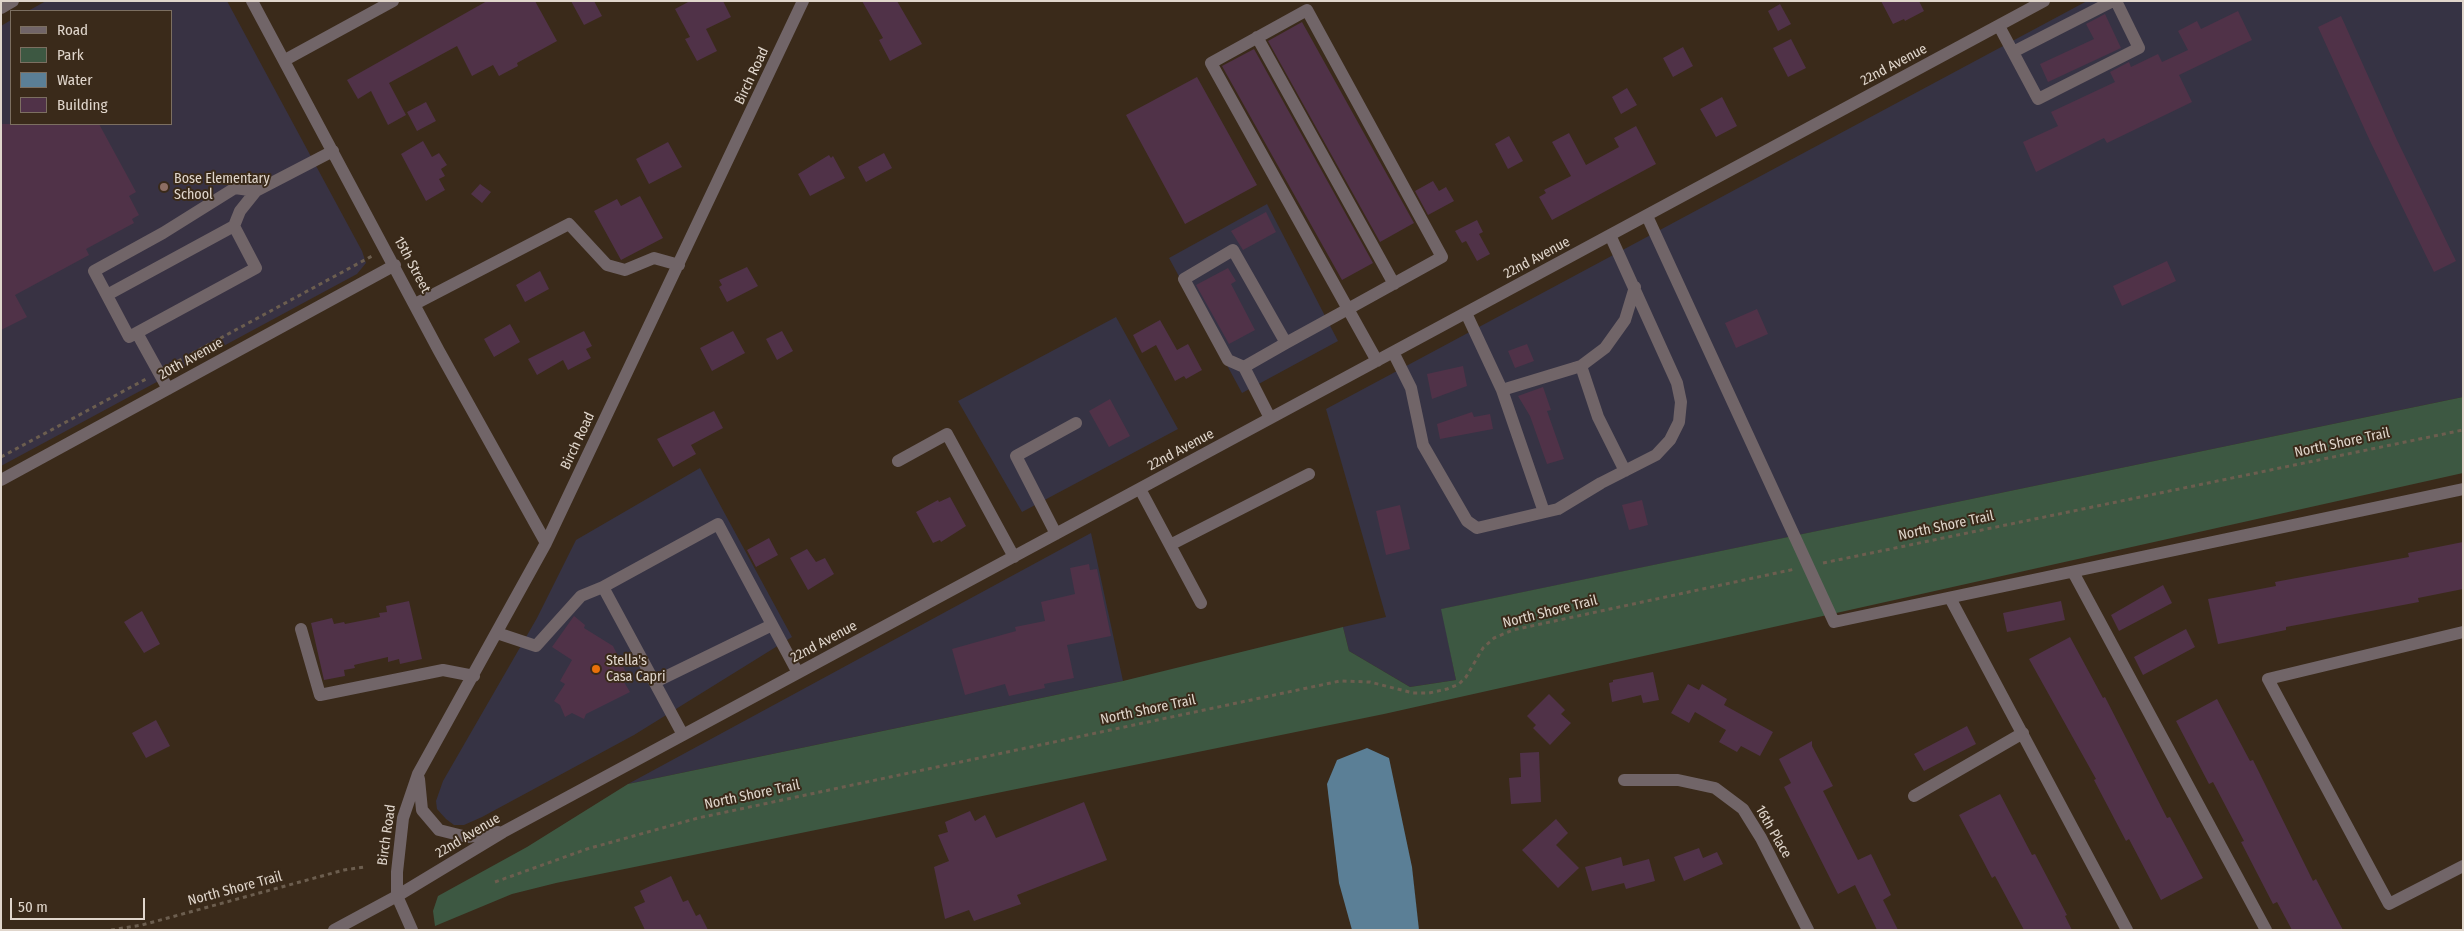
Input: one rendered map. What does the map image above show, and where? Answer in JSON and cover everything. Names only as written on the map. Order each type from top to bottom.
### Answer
[{"type":"street","points":[[1,8],[13,1]]},
{"type":"street","name":"15th Street","points":[[252,1],[546,542]]},
{"type":"street","points":[[285,60],[393,1]]},
{"type":"street","name":"Birch Road","points":[[397,896],[399,837],[407,801],[418,774],[474,676],[546,542],[803,1]]},
{"type":"street","name":"22nd Avenue","points":[[334,930],[397,896],[503,832],[2044,1]]},
{"type":"street","points":[[1999,26],[2013,52],[2038,98],[2140,48],[2115,1],[2013,52]]},
{"type":"street","points":[[1244,367],[1348,308],[1442,257],[1307,10],[1211,63],[1348,308],[1377,361]]},
{"type":"street","points":[[1257,37],[1394,284]]},
{"type":"street","points":[[107,295],[234,226],[240,211],[256,192],[333,151]]},
{"type":"street","points":[[234,226],[256,268],[129,337],[94,272],[163,233],[236,188],[256,192]]},
{"type":"street","points":[[1647,216],[1810,566],[1834,622],[2463,489]]},
{"type":"street","points":[[415,304],[569,224],[607,265],[625,270],[654,258],[678,265]]},
{"type":"street","points":[[1393,352],[1411,388],[1423,445],[1467,521],[1477,528],[1558,509],[1656,455],[1670,440],[1679,422],[1681,402],[1677,383],[1610,235]]},
{"type":"street","points":[[1270,418],[1244,367],[1228,360],[1184,279],[1233,250],[1286,343]]},
{"type":"street","name":"20th Avenue","points":[[1,480],[395,265]]},
{"type":"street","points":[[1502,390],[1581,366],[1605,348],[1625,320],[1635,287]]},
{"type":"street","points":[[1466,313],[1502,390],[1544,512]]},
{"type":"street","points":[[137,333],[168,389]]},
{"type":"street","points":[[1581,366],[1598,417],[1625,471]]},
{"type":"street","points":[[1056,534],[1016,456],[1076,423]]},
{"type":"street","points":[[898,462],[947,434],[1014,557]]},
{"type":"street","points":[[1170,545],[1309,474]]},
{"type":"street","points":[[1140,489],[1201,603]]},
{"type":"street","points":[[497,633],[536,646],[581,596],[603,587],[718,524],[798,673]]},
{"type":"street","points":[[2073,572],[2266,930]]},
{"type":"street","points":[[603,587],[683,735]]},
{"type":"street","points":[[1950,598],[2127,930]]},
{"type":"street","points":[[655,682],[772,625]]},
{"type":"street","points":[[301,629],[320,695],[443,670],[474,676]]},
{"type":"street","points":[[2463,632],[2268,679],[2389,904],[2463,866]]},
{"type":"street","points":[[1914,796],[2022,733]]},
{"type":"street","points":[[418,774],[422,810],[439,830],[467,837],[503,832]]},
{"type":"street","name":"16th Place","points":[[1624,780],[1678,780],[1715,788],[1743,809],[1761,838],[1808,930]]},
{"type":"street","points":[[397,896],[412,930]]},
{"type":"path","points":[[1,457],[386,249]]},
{"type":"path","name":"North Shore Trail","points":[[495,882],[597,846],[698,818],[1340,681],[1370,682],[1413,693],[1429,693],[1447,689],[1459,684],[1466,677],[1483,648],[1494,638],[1513,630],[2463,430]]},
{"type":"path","name":"North Shore Trail","points":[[111,930],[152,922],[344,870],[364,867]]},
{"type":"shaded area","name":"Bose Elementary School","points":[[46,1],[227,1],[362,251],[366,263],[357,274],[1,466],[1,26],[10,21],[10,125],[172,125],[172,10],[30,10]]},
{"type":"shaded area","points":[[2087,1],[2463,1],[2463,397],[1442,609],[1456,680],[1410,687],[1349,651],[1343,627],[1386,617],[1326,409]]},
{"type":"shaded area","points":[[1267,204],[1338,341],[1242,393],[1169,258]]},
{"type":"shaded area","points":[[1116,317],[1178,429],[1022,512],[958,401]]},
{"type":"shaded area","points":[[700,468],[792,637],[634,735],[482,817],[464,825],[454,825],[437,809],[436,801],[443,781],[537,618],[576,540]]},
{"type":"shaded area","points":[[1091,533],[1123,681],[628,784]]},
{"type":"green space","points":[[2463,397],[2463,473],[1384,714],[556,883],[512,894],[435,926],[433,911],[438,896],[527,847],[628,784],[1123,681],[1343,627],[1349,651],[1410,687],[1456,680],[1441,609]]},
{"type":"water","points":[[1367,748],[1389,758],[1412,867],[1419,930],[1352,930],[1339,883],[1327,784],[1337,760]]},
{"type":"building","points":[[487,1],[535,1],[557,41],[517,63],[518,66],[499,76],[493,65],[472,76],[457,46],[389,83],[406,115],[388,125],[371,91],[358,99],[347,80]]},
{"type":"building","points":[[571,1],[594,1],[602,16],[584,25]]},
{"type":"building","points":[[690,1],[723,1],[731,17],[706,29],[717,51],[697,61],[685,39],[690,37],[675,9]]},
{"type":"building","points":[[862,1],[897,1],[922,44],[890,61],[879,40],[883,38]]},
{"type":"building","points":[[1881,1],[1919,1],[1924,11],[1905,21],[1904,19],[1893,24]]},
{"type":"building","points":[[1780,4],[1791,24],[1778,31],[1768,11]]},
{"type":"building","points":[[2238,11],[2252,40],[2179,75],[2192,102],[2107,143],[2104,138],[2036,172],[2023,142],[2058,126],[2051,112],[2115,82],[2110,72],[2129,62],[2131,67],[2158,54],[2162,62],[2188,50],[2178,31],[2197,21],[2201,29]]},
{"type":"building","points":[[2105,14],[2121,48],[2048,82],[2040,64],[2094,39],[2086,24]]},
{"type":"building","points":[[2341,16],[2397,140],[2456,261],[2434,272],[2370,141],[2318,27]]},
{"type":"building","points":[[1302,22],[1414,223],[1380,242],[1268,41]]},
{"type":"building","points":[[1791,39],[1806,68],[1788,77],[1773,48]]},
{"type":"building","points":[[1683,47],[1693,66],[1673,77],[1663,58]]},
{"type":"building","points":[[1254,49],[1373,263],[1342,280],[1222,66]]},
{"type":"building","points":[[1197,77],[1257,185],[1185,224],[1126,115]]},
{"type":"building","points":[[1627,88],[1637,105],[1621,114],[1612,97]]},
{"type":"building","points":[[1722,97],[1737,126],[1716,137],[1700,109]]},
{"type":"building","points":[[426,102],[436,121],[417,131],[407,112]]},
{"type":"building","name":"Bose Elementary School","points":[[1,124],[100,125],[136,192],[129,196],[139,215],[132,219],[134,223],[86,249],[89,255],[15,295],[27,317],[1,330]]},
{"type":"building","points":[[1636,126],[1656,164],[1552,220],[1539,197],[1546,193],[1544,190],[1571,176],[1552,142],[1569,133],[1586,165],[1619,147],[1614,138]]},
{"type":"building","points":[[1509,136],[1523,161],[1508,169],[1495,144]]},
{"type":"building","points":[[423,141],[432,157],[439,153],[447,165],[441,169],[445,176],[439,179],[445,190],[426,201],[401,154]]},
{"type":"building","points":[[668,142],[682,167],[649,184],[636,159]]},
{"type":"building","points":[[884,153],[892,168],[866,182],[858,167]]},
{"type":"building","points":[[829,155],[831,158],[833,156],[845,178],[810,196],[798,174]]},
{"type":"building","points":[[1433,181],[1439,191],[1446,187],[1454,201],[1428,215],[1415,191]]},
{"type":"building","points":[[480,184],[491,192],[482,203],[471,194]]},
{"type":"building","points":[[640,196],[663,238],[621,260],[594,211],[617,199],[621,206]]},
{"type":"building","points":[[1266,212],[1276,232],[1243,250],[1231,231]]},
{"type":"building","points":[[1477,220],[1483,232],[1479,234],[1490,254],[1477,261],[1466,241],[1462,243],[1455,231]]},
{"type":"building","points":[[2167,261],[2176,281],[2122,306],[2113,286]]},
{"type":"building","points":[[747,267],[758,286],[727,302],[719,287],[722,285],[719,280]]},
{"type":"building","points":[[1228,268],[1236,281],[1231,284],[1255,330],[1229,344],[1196,285]]},
{"type":"building","points":[[540,271],[549,289],[525,302],[516,285]]},
{"type":"building","points":[[1757,309],[1768,334],[1736,348],[1725,323]]},
{"type":"building","points":[[1160,320],[1177,350],[1188,344],[1202,370],[1186,379],[1184,376],[1175,381],[1156,345],[1142,353],[1133,335]]},
{"type":"building","points":[[510,324],[520,342],[494,357],[484,339]]},
{"type":"building","points":[[584,331],[592,346],[586,349],[591,358],[568,370],[563,360],[537,375],[528,359]]},
{"type":"building","points":[[733,331],[745,353],[712,371],[700,348]]},
{"type":"building","points":[[782,331],[793,351],[777,360],[766,339]]},
{"type":"building","points":[[1527,344],[1534,361],[1515,368],[1508,351]]},
{"type":"building","points":[[1463,366],[1467,386],[1432,399],[1427,374]]},
{"type":"building","points":[[1543,387],[1551,410],[1547,411],[1564,459],[1547,464],[1530,416],[1518,396]]},
{"type":"building","points":[[1110,399],[1130,436],[1109,447],[1089,411]]},
{"type":"building","points":[[714,411],[723,428],[691,445],[696,454],[673,467],[657,439]]},
{"type":"building","points":[[1472,412],[1474,417],[1490,414],[1493,429],[1440,439],[1437,424]]},
{"type":"building","points":[[950,497],[966,526],[941,542],[940,540],[933,543],[916,512],[938,500],[939,502]]},
{"type":"building","points":[[1642,500],[1648,525],[1629,530],[1622,505]]},
{"type":"building","points":[[1400,505],[1410,549],[1386,555],[1376,511]]},
{"type":"building","points":[[769,538],[778,555],[756,567],[747,550]]},
{"type":"building","points":[[2463,542],[2463,589],[2418,598],[2419,602],[2286,627],[2286,630],[2218,644],[2208,599],[2276,586],[2275,582],[2409,557],[2408,553]]},
{"type":"building","points":[[807,549],[816,562],[825,558],[834,574],[808,590],[790,558]]},
{"type":"building","points":[[1089,564],[1090,570],[1097,569],[1111,636],[1067,645],[1074,678],[1044,684],[1045,688],[1009,696],[1005,684],[965,695],[952,649],[1016,631],[1015,627],[1045,621],[1041,602],[1075,594],[1070,568]]},
{"type":"building","points":[[2163,585],[2172,603],[2119,631],[2111,615]]},
{"type":"building","points":[[409,601],[422,659],[400,664],[399,659],[388,662],[388,657],[354,665],[355,668],[344,670],[345,676],[324,680],[311,623],[332,618],[334,624],[344,622],[345,624],[380,617],[379,613],[387,612],[386,606]]},
{"type":"building","points":[[2061,601],[2065,620],[2007,632],[2003,613]]},
{"type":"building","points":[[142,611],[160,644],[144,653],[124,622]]},
{"type":"building","name":"Stella's Casa Capri","points":[[574,616],[585,625],[584,628],[613,646],[629,678],[624,682],[630,692],[586,714],[584,719],[572,713],[565,717],[560,705],[554,701],[565,684],[560,681],[572,660],[552,647]]},
{"type":"building","points":[[2186,629],[2195,647],[2143,675],[2134,657]]},
{"type":"building","points":[[2070,637],[2103,698],[2105,697],[2167,818],[2170,817],[2203,878],[2161,900],[2129,839],[2126,841],[2094,780],[2096,779],[2029,659]]},
{"type":"building","points":[[1653,672],[1659,700],[1643,703],[1641,695],[1612,702],[1609,683],[1613,682],[1613,680]]},
{"type":"building","points":[[1688,684],[1699,690],[1702,684],[1727,699],[1724,705],[1773,732],[1760,756],[1741,746],[1737,752],[1719,742],[1726,730],[1695,712],[1689,723],[1671,713]]},
{"type":"building","points":[[1549,694],[1565,710],[1561,714],[1571,723],[1550,745],[1533,728],[1536,725],[1527,716]]},
{"type":"building","points":[[2217,699],[2250,761],[2253,760],[2313,881],[2316,879],[2343,930],[2292,930],[2277,902],[2273,904],[2241,842],[2244,841],[2213,782],[2209,784],[2176,721]]},
{"type":"building","points":[[156,720],[170,746],[146,758],[132,733]]},
{"type":"building","points":[[1967,726],[1976,744],[1924,771],[1914,754]]},
{"type":"building","points":[[1812,741],[1812,746],[1833,786],[1823,791],[1858,860],[1871,854],[1891,895],[1883,900],[1898,930],[1877,930],[1855,885],[1838,894],[1784,787],[1791,783],[1779,759]]},
{"type":"building","points":[[1539,752],[1541,802],[1511,804],[1509,778],[1521,777],[1520,753]]},
{"type":"building","points":[[2000,794],[2032,855],[2035,854],[2067,915],[2065,916],[2072,930],[2024,930],[1995,876],[1992,878],[1959,815]]},
{"type":"building","points":[[1084,802],[1107,860],[1017,895],[1021,904],[974,921],[969,910],[945,919],[934,867],[949,861],[938,835],[948,832],[945,822],[970,811],[975,821],[985,815],[996,838]]},
{"type":"building","points":[[1556,819],[1568,833],[1556,845],[1579,868],[1558,888],[1522,850]]},
{"type":"building","points":[[1699,848],[1703,858],[1717,852],[1723,864],[1684,881],[1674,857]]},
{"type":"building","points":[[1621,857],[1623,866],[1649,859],[1655,881],[1626,889],[1624,883],[1592,891],[1585,867]]},
{"type":"building","points":[[671,876],[683,902],[688,900],[696,916],[700,914],[708,930],[645,930],[634,907],[645,902],[640,891]]},
{"type":"place","name":"Bose Elementary School","points":[[164,187]]},
{"type":"place","name":"Stella's Casa Capri","points":[[596,669]]}]
